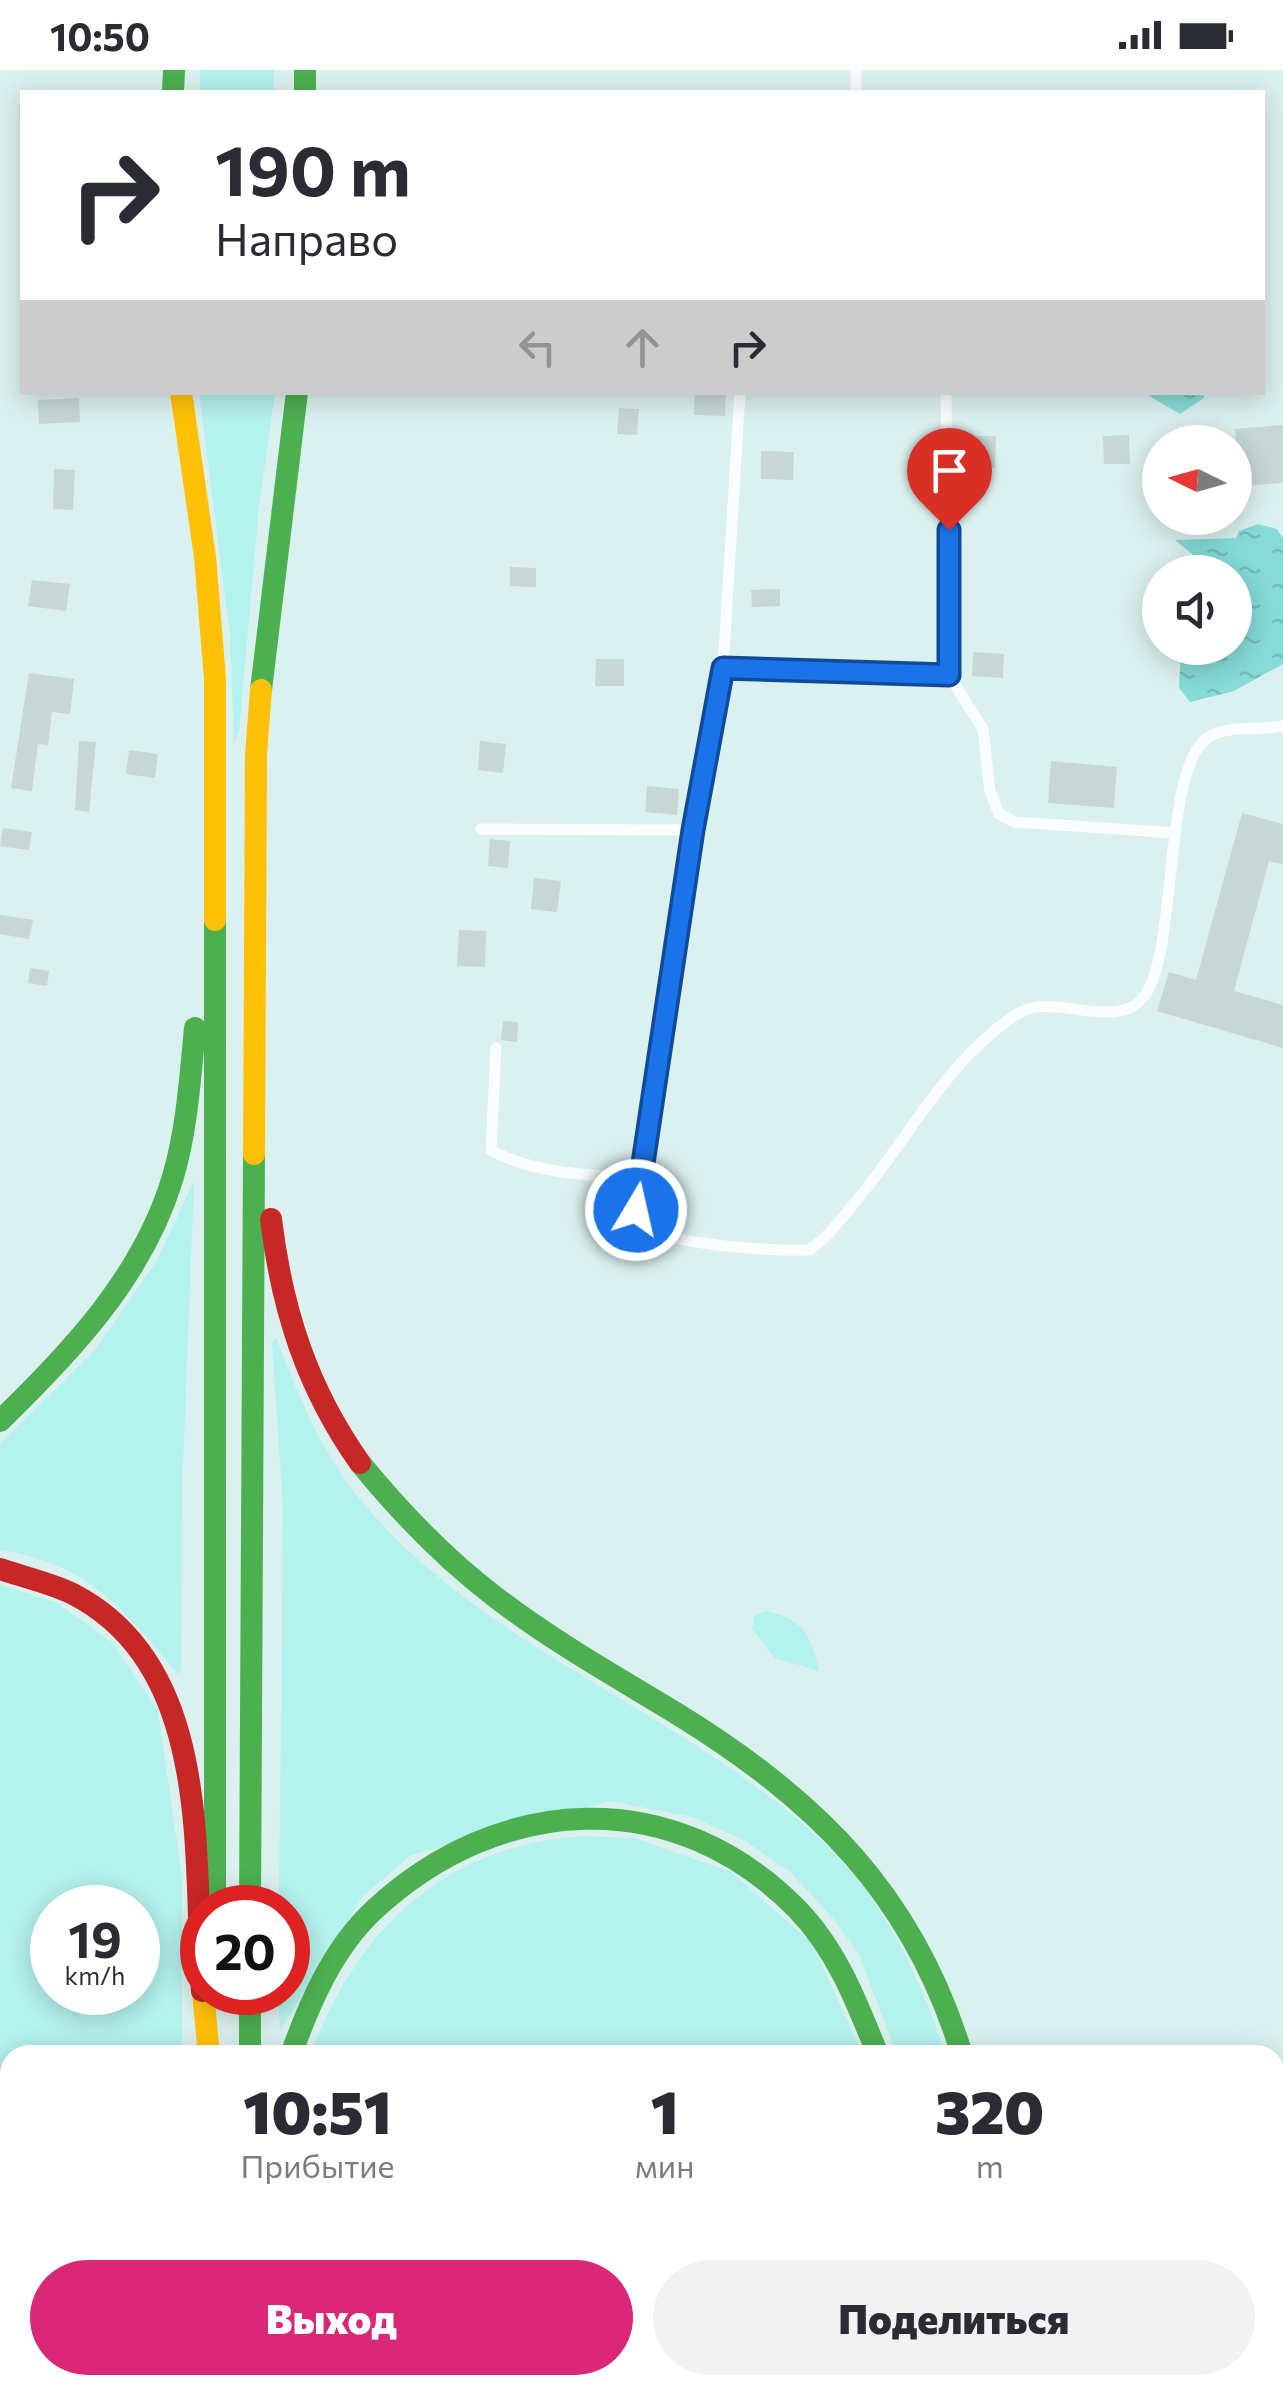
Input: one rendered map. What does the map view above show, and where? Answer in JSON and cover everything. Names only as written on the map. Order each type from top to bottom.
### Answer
[{"type":"main road","points":[[181,395],[212,620],[216,793],[215,1885]]},
{"type":"main road","points":[[250,1885],[253,868],[263,660],[297,395]]},
{"type":"main road","points":[[0,1421],[72,1349],[105,1307],[150,1235],[169,1191],[191,1067],[201,908],[216,793]]},
{"type":"main road","points":[[253,868],[277,1275],[299,1357],[343,1444],[386,1499],[454,1566],[551,1636],[741,1756],[845,1843],[876,1880],[926,1958],[958,2045]]},
{"type":"main road","points":[[0,1568],[62,1589],[103,1614],[141,1654],[170,1703],[194,1801],[198,1885]]},
{"type":"main road","points":[[296,2045],[333,1962],[395,1891],[435,1862],[487,1836],[516,1827],[576,1819],[624,1821],[681,1834],[723,1850],[766,1878],[799,1907],[836,1952],[863,2005],[875,2045]]},
{"type":"main road","points":[[206,2015],[210,2045]]},
{"type":"main road","points":[[211,2045],[213,2015]]},
{"type":"main road","points":[[250,2015],[250,2045]]},
{"type":"lane","points":[[740,395],[723,668],[693,830],[675,972],[638,1180],[636,1210],[647,1228],[671,1238],[793,1252],[809,1250],[820,1243],[868,1186],[939,1089],[1023,1010],[1048,1006],[1115,1012],[1147,993],[1162,942],[1175,832],[1196,751],[1209,737],[1239,728],[1283,726]]},
{"type":"lane","points":[[946,395],[949,675],[983,729],[990,792],[999,814],[1015,822],[1175,832]]},
{"type":"lane","points":[[723,668],[949,675]]},
{"type":"lane","points":[[481,829],[693,830]]},
{"type":"lane","points":[[496,1048],[491,1150],[573,1173],[638,1180]]},
{"type":"shaded area","points":[[200,70],[274,70],[274,90],[200,90]]},
{"type":"shaded area","points":[[199,395],[275,395],[259,505],[239,732],[234,743],[230,635]]},
{"type":"shaded area","points":[[194,1181],[178,1674],[121,1610],[81,1578],[31,1556],[0,1550],[0,1444],[95,1350],[157,1260]]},
{"type":"shaded area","points":[[276,1337],[321,1441],[359,1498],[410,1552],[466,1599],[527,1641],[717,1759],[777,1802],[832,1851],[870,1896],[901,1946],[942,2045],[893,2045],[859,1954],[832,1917],[790,1872],[744,1840],[692,1817],[610,1801],[411,1855],[363,1896],[310,1982],[310,1885],[279,1885],[283,1506],[272,1344]]},
{"type":"shaded area","points":[[0,1585],[57,1603],[112,1642],[158,1711],[182,1878],[182,2045],[0,2045]]},
{"type":"shaded area","points":[[765,1611],[788,1618],[803,1630],[813,1647],[819,1671],[775,1658],[752,1629],[754,1616]]},
{"type":"shaded area","points":[[581,1836],[634,1838],[731,1872],[812,1943],[858,2045],[314,2045],[353,1969],[380,1933],[411,1902],[447,1877],[487,1857],[531,1843]]},
{"type":"shaded area","points":[[279,2015],[290,2015],[280,2031]]},
{"type":"water","points":[[1147,395],[1204,395],[1180,414]]},
{"type":"water","points":[[1252,526],[1277,529],[1283,538],[1283,664],[1234,691],[1190,702],[1179,688],[1180,665],[1252,665],[1252,555],[1192,555],[1175,540],[1236,538],[1252,535]]},
{"type":"building","points":[[695,395],[726,395],[725,416],[694,415]]},
{"type":"building","points":[[79,398],[80,422],[39,424],[38,400]]},
{"type":"building","points":[[619,408],[639,409],[637,435],[617,434]]},
{"type":"building","points":[[1283,425],[1283,483],[1252,485],[1252,428]]},
{"type":"building","points":[[1129,435],[1130,464],[1104,464],[1103,436]]},
{"type":"building","points":[[962,436],[996,436],[995,468],[962,468]]},
{"type":"building","points":[[761,451],[794,452],[793,480],[761,479]]},
{"type":"building","points":[[54,469],[75,470],[73,510],[53,509]]},
{"type":"building","points":[[510,567],[536,568],[536,587],[510,586]]},
{"type":"building","points":[[32,580],[70,584],[66,611],[28,606]]},
{"type":"building","points":[[780,589],[780,606],[752,607],[751,590]]},
{"type":"building","points":[[973,652],[1004,654],[1003,678],[972,676]]},
{"type":"building","points":[[596,659],[624,659],[624,686],[595,686]]},
{"type":"building","points":[[29,673],[74,679],[70,714],[52,712],[48,745],[38,744],[32,791],[11,788]]},
{"type":"building","points":[[79,741],[96,742],[89,812],[75,810]]},
{"type":"building","points":[[480,741],[506,744],[503,773],[478,770]]},
{"type":"building","points":[[129,750],[158,754],[155,778],[126,774]]},
{"type":"building","points":[[1051,761],[1117,767],[1114,808],[1048,803]]},
{"type":"building","points":[[647,786],[679,789],[677,815],[645,812]]},
{"type":"building","points":[[1242,813],[1283,824],[1283,864],[1269,861],[1234,991],[1283,1005],[1283,1048],[1157,1011],[1169,972],[1196,980]]},
{"type":"building","points":[[3,828],[32,832],[29,850],[0,846]]},
{"type":"building","points":[[490,839],[510,841],[508,868],[488,866]]},
{"type":"building","points":[[534,878],[561,881],[557,912],[531,909]]},
{"type":"building","points":[[0,915],[33,920],[29,939],[0,934]]},
{"type":"building","points":[[459,930],[486,931],[485,967],[457,966]]},
{"type":"building","points":[[30,968],[49,971],[47,986],[28,983]]},
{"type":"building","points":[[503,1021],[518,1022],[517,1042],[501,1040]]},
{"type":"traffic: fast","points":[[173,90],[174,70]]},
{"type":"traffic: fast","points":[[305,70],[305,90]]},
{"type":"traffic: fast","points":[[261,690],[297,395]]},
{"type":"traffic: fast","points":[[215,920],[215,1885]]},
{"type":"traffic: fast","points":[[0,1421],[78,1340],[143,1249],[177,1161],[195,1028]]},
{"type":"traffic: fast","points":[[250,1885],[254,1154]]},
{"type":"traffic: fast","points":[[360,1463],[423,1534],[494,1596],[729,1747],[817,1818],[888,1900],[942,1998],[958,2045]]},
{"type":"traffic: fast","points":[[295,2045],[324,1978],[346,1942],[374,1910],[423,1871],[475,1843],[530,1825],[586,1819],[642,1823],[696,1840],[748,1868],[797,1909],[824,1942],[845,1978],[874,2045]]},
{"type":"traffic: fast","points":[[250,2015],[250,2045]]},
{"type":"traffic: slow","points":[[181,395],[205,557],[215,679],[215,920]]},
{"type":"traffic: slow","points":[[254,1154],[256,754],[261,690]]},
{"type":"traffic: slow","points":[[205,2015],[208,2045]]},
{"type":"traffic: jam","points":[[271,1219],[282,1285],[300,1347],[325,1406],[360,1463]]},
{"type":"traffic: jam","points":[[0,1569],[73,1594],[119,1627],[151,1668],[173,1717],[187,1770],[198,1885]]},
{"type":"route","points":[[636,1210],[675,972],[693,830],[723,668],[949,675],[949,530]]}]
